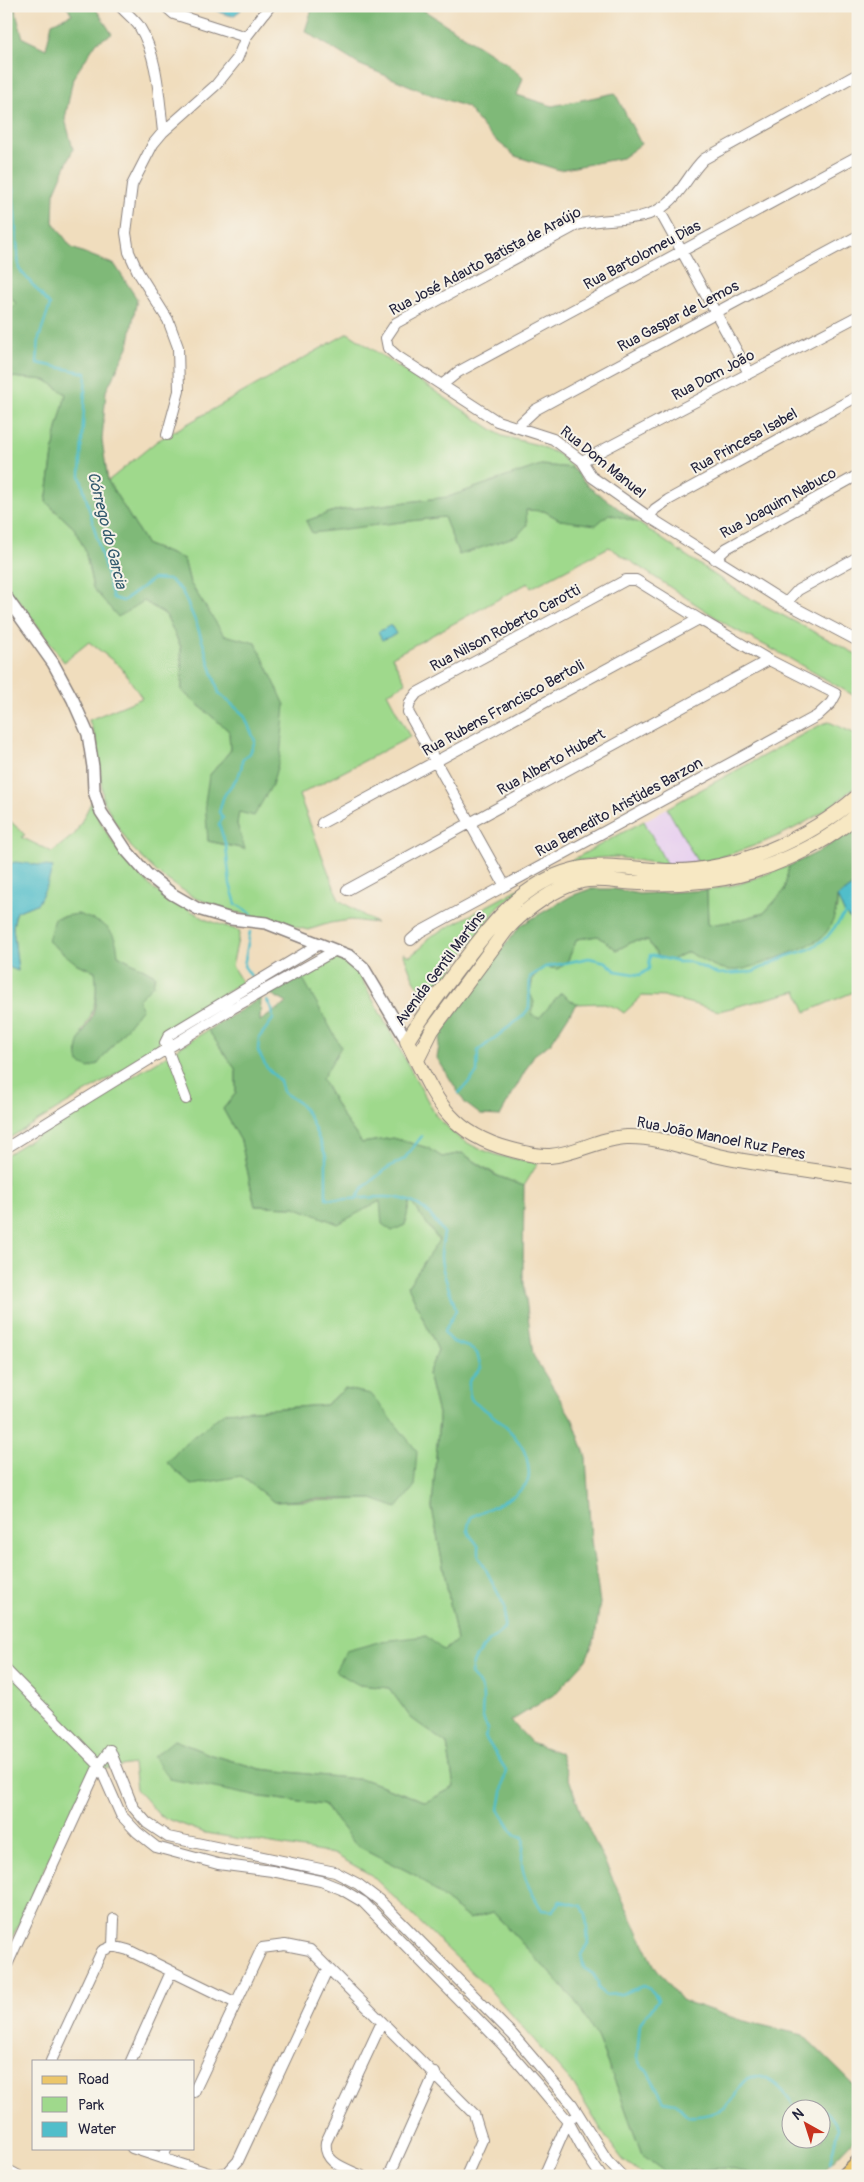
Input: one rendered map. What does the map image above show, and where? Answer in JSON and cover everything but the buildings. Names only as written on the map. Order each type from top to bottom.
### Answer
[{"type":"main road","name":"Avenida Gentil Martins","points":[[407,1041],[420,1019],[491,924],[518,899],[542,884],[572,870],[595,867],[669,871],[707,868],[748,858],[780,846],[815,827],[858,796]]},
{"type":"main road","name":"Avenida Gentil Martins","points":[[417,1060],[432,1030],[471,975],[520,915],[569,886],[592,880],[653,883],[698,881],[750,872],[791,856],[816,843],[858,814]]},
{"type":"main road","name":"Rua João Manoel Ruz Peres","points":[[407,1041],[436,1096],[459,1127],[495,1146],[548,1156],[566,1153],[589,1144],[626,1137],[649,1139],[770,1166],[858,1178]]},
{"type":"main road","points":[[845,2176],[858,2163]]},
{"type":"street","points":[[120,6],[139,26],[152,56],[158,85],[162,132]]},
{"type":"street","points":[[165,6],[174,14],[246,38]]},
{"type":"street","points":[[167,435],[179,391],[178,347],[168,320],[138,272],[129,252],[126,233],[132,185],[152,144],[162,132],[216,85],[238,59],[246,38],[270,6]]},
{"type":"street","name":"Rua José Adauto Batista de Araújo","points":[[386,338],[390,329],[396,323],[577,226],[600,219],[635,219],[659,210],[675,197],[698,164],[711,154],[858,74]]},
{"type":"street","name":"Rua Bartolomeu Dias","points":[[443,384],[458,372],[858,156]]},
{"type":"street","points":[[659,210],[683,250],[749,373]]},
{"type":"street","name":"Rua Gaspar de Lemos","points":[[519,428],[521,422],[535,410],[858,236]]},
{"type":"street","name":"Rua Dom João","points":[[582,461],[858,316]]},
{"type":"street","name":"Rua Dom Manuel","points":[[386,338],[388,348],[396,356],[443,384],[497,421],[554,439],[582,461],[592,477],[649,517],[786,603],[858,641]]},
{"type":"street","name":"Rua Princesa Isabel","points":[[649,517],[655,509],[668,500],[858,396]]},
{"type":"street","name":"Rua Joaquim Nabuco","points":[[715,559],[727,548],[858,475]]},
{"type":"street","points":[[786,603],[798,590],[858,556]]},
{"type":"street","name":"Rua Nilson Roberto Carotti","points":[[436,762],[408,712],[410,702],[418,693],[626,580],[643,582],[699,619]]},
{"type":"street","name":"Rua João Manoel Ruz Peres","points":[[6,597],[53,664],[73,700],[88,734],[93,767],[94,791],[100,812],[126,850],[142,868],[172,894],[198,909],[231,919],[266,923],[350,956],[362,966],[407,1041]]},
{"type":"street","points":[[699,619],[769,660]]},
{"type":"street","name":"Rua Rubens Francisco Bertoli","points":[[322,823],[699,619]]},
{"type":"street","name":"Rua Benedito Aristides Barzon","points":[[411,940],[420,932],[817,716],[832,703],[836,694],[769,660]]},
{"type":"street","name":"Rua Alberto Hubert","points":[[347,890],[769,660]]},
{"type":"street","points":[[436,762],[505,886]]},
{"type":"street","points":[[186,1099],[165,1043],[169,1035],[318,945]]},
{"type":"street","points":[[6,1148],[233,1008],[336,950]]},
{"type":"street","points":[[420,1019],[432,1030]]},
{"type":"street","points":[[6,1670],[99,1766],[121,1815],[136,1832],[156,1848],[218,1864],[272,1871],[321,1881],[341,1889],[363,1902],[502,2044],[568,2121],[584,2151],[601,2176]]},
{"type":"street","points":[[6,1967],[99,1766],[110,1750],[133,1807],[147,1823],[168,1837],[334,1872],[358,1884],[401,1921],[513,2035],[572,2104],[607,2160],[622,2176]]},
{"type":"street","points":[[113,1946],[114,1919]]},
{"type":"street","points":[[195,2090],[262,1948],[285,1945],[310,1950],[474,2114],[482,2140],[466,2176]]},
{"type":"street","points":[[51,2060],[102,1952],[113,1946],[128,1950],[236,2003]]},
{"type":"street","points":[[138,2150],[214,2174],[228,2172],[238,2162],[328,1968]]},
{"type":"street","points":[[131,2060],[171,1972]]},
{"type":"street","points":[[362,2176],[330,2160],[325,2151],[326,2142],[382,2022]]},
{"type":"street","points":[[389,2176],[434,2073]]},
{"type":"street","points":[[544,2176],[568,2121],[578,2115]]},
{"type":"street","points":[[162,2158],[166,2150]]},
{"type":"street","points":[[6,2169],[19,2176]]},
{"type":"shaded area","points":[[667,808],[698,863],[667,865],[644,821]]},
{"type":"green space","points":[[6,6],[14,6],[23,38],[46,49],[52,23],[72,14],[66,6],[94,6],[112,34],[97,42],[73,78],[65,119],[73,149],[54,193],[53,222],[72,248],[115,265],[137,299],[128,347],[106,391],[102,440],[108,481],[147,545],[184,559],[190,583],[224,635],[256,643],[285,705],[280,757],[272,785],[254,816],[239,812],[237,824],[245,849],[208,841],[205,802],[209,776],[230,751],[229,731],[182,691],[181,647],[166,615],[144,601],[118,617],[93,588],[85,550],[74,528],[46,502],[56,433],[66,394],[46,380],[10,377],[11,349],[6,341],[6,311],[16,304],[6,289]]},
{"type":"green space","points":[[313,6],[417,6],[506,63],[523,78],[517,95],[552,106],[615,93],[641,144],[622,158],[559,170],[515,156],[490,135],[467,107],[432,95],[358,64],[305,31]]},
{"type":"green space","points":[[6,289],[16,304],[6,311]]},
{"type":"green space","points":[[348,333],[502,436],[538,445],[558,454],[573,468],[541,465],[448,497],[334,511],[307,521],[312,532],[444,517],[459,555],[525,510],[544,511],[560,520],[609,513],[637,522],[744,595],[858,655],[858,698],[732,628],[609,547],[531,588],[528,583],[392,657],[406,683],[387,693],[410,737],[299,795],[339,900],[376,923],[351,920],[330,923],[308,930],[235,912],[195,898],[161,876],[131,847],[103,799],[97,742],[89,720],[142,698],[121,667],[89,642],[64,662],[22,604],[6,587],[6,341],[11,349],[10,377],[46,380],[66,394],[56,433],[46,502],[74,528],[85,550],[93,588],[144,601],[166,615],[181,648],[182,691],[229,731],[230,751],[209,776],[208,841],[244,849],[237,824],[256,643],[224,636],[190,583],[184,559],[147,545],[108,481],[157,441]]},
{"type":"green space","points":[[541,465],[573,468],[589,487],[637,522],[609,514],[596,525],[560,520],[544,511],[526,510],[527,525],[517,536],[459,555],[444,517],[312,533],[306,521],[334,511],[448,497]]},
{"type":"green space","points":[[829,722],[858,735],[858,784],[822,812],[783,834],[742,850],[698,863],[667,808],[822,724]]},
{"type":"green space","points":[[92,801],[102,825],[117,849],[153,889],[207,920],[240,931],[232,966],[242,982],[161,1034],[158,1047],[150,1054],[6,1140],[6,966],[18,971],[13,927],[16,912],[38,903],[53,867],[7,865],[6,817],[25,835],[21,837],[52,852],[75,834]],"holes":[[[118,955],[155,975],[151,985],[135,1002],[81,1033],[89,1019],[94,1004],[96,979],[95,971],[77,964]]]},
{"type":"green space","points":[[644,821],[667,865],[616,857],[597,858],[578,861],[547,874]]},
{"type":"green space","points":[[858,827],[858,883],[837,897],[834,918],[823,936],[809,945],[783,956],[745,969],[731,970],[712,965],[688,952],[671,960],[658,956],[648,941],[634,941],[617,950],[598,936],[577,939],[568,960],[558,969],[545,967],[533,977],[530,993],[534,1002],[531,1015],[539,1018],[561,993],[576,1004],[551,1043],[534,1055],[500,1116],[481,1115],[465,1103],[437,1058],[441,1034],[489,965],[521,925],[571,896],[590,889],[615,889],[639,894],[707,890],[708,925],[735,921],[764,913],[784,891],[789,866],[818,852]]},
{"type":"green space","points":[[789,866],[784,891],[764,913],[708,926],[707,890],[739,884]]},
{"type":"green space","points":[[529,883],[499,906],[438,988],[430,993],[424,991],[416,983],[403,953],[410,956],[422,947],[428,938]]},
{"type":"green space","points":[[837,897],[845,914],[858,926],[858,990],[806,1012],[797,991],[719,1011],[667,997],[642,996],[624,1013],[617,1008],[601,1003],[576,1004],[561,993],[539,1019],[530,1015],[530,993],[533,977],[545,967],[558,969],[568,960],[577,939],[598,936],[617,950],[634,941],[648,941],[658,956],[671,960],[688,952],[719,968],[837,909]]},
{"type":"green space","points":[[78,914],[101,923],[111,932],[117,945],[118,955],[155,975],[153,985],[138,1000],[142,1008],[98,1064],[89,1068],[79,1063],[78,1045],[91,1019],[94,1008],[95,971],[77,964],[48,941],[54,918]]},
{"type":"green space","points":[[333,957],[346,960],[355,967],[436,1116],[459,1138],[477,1148],[500,1156],[538,1163],[524,1186],[498,1176],[462,1153],[442,1157],[428,1148],[393,1138],[362,1143],[343,1117],[322,1079],[301,975]]},
{"type":"green space","points":[[301,975],[341,1047],[322,1079],[343,1117],[362,1143],[393,1138],[428,1148],[442,1157],[462,1153],[495,1175],[524,1186],[523,1275],[533,1355],[573,1420],[586,1457],[591,1540],[600,1603],[595,1638],[586,1660],[555,1694],[511,1721],[531,1742],[560,1753],[581,1813],[654,1965],[681,2000],[740,2020],[803,2035],[858,2089],[858,2135],[818,2176],[752,2176],[750,2173],[726,2168],[665,2172],[642,2155],[596,2035],[573,1998],[493,1912],[469,1919],[417,1876],[356,1845],[324,1805],[254,1796],[170,1779],[153,1757],[174,1740],[209,1754],[260,1769],[366,1780],[426,1802],[454,1787],[447,1744],[411,1718],[389,1688],[359,1685],[335,1671],[346,1651],[382,1641],[426,1636],[444,1651],[457,1640],[432,1508],[439,1418],[428,1374],[438,1350],[408,1286],[439,1240],[410,1201],[405,1225],[392,1231],[382,1224],[380,1201],[338,1224],[295,1207],[255,1206],[241,1141],[223,1109],[236,1093],[236,1070],[208,1030],[261,998],[260,1021],[287,1003],[269,993]]},
{"type":"green space","points":[[208,1030],[236,1070],[236,1093],[223,1109],[241,1141],[255,1206],[295,1207],[338,1223],[380,1201],[410,1200],[439,1241],[408,1286],[438,1350],[428,1374],[439,1418],[432,1508],[457,1640],[444,1651],[359,1685],[389,1688],[411,1718],[447,1744],[454,1787],[426,1802],[366,1780],[260,1769],[209,1754],[174,1740],[254,1796],[324,1805],[356,1845],[417,1876],[469,1919],[493,1912],[573,1998],[596,2035],[642,2155],[665,2172],[726,2168],[750,2173],[752,2176],[645,2176],[623,2160],[605,2136],[573,2084],[489,1989],[371,1875],[334,1854],[205,1833],[160,1816],[136,1789],[133,1764],[90,1771],[6,1951],[6,1155]],"holes":[[[345,1389],[397,1507],[372,1499],[274,1502],[241,1476],[225,1412],[325,1405]]]},
{"type":"green space","points":[[345,1389],[371,1394],[417,1451],[414,1487],[397,1508],[372,1499],[315,1499],[274,1502],[241,1476],[192,1485],[167,1463],[185,1443],[225,1412],[325,1405]]},
{"type":"water","points":[[209,6],[240,6],[241,10],[233,16],[221,13]]},
{"type":"water","points":[[391,625],[396,634],[382,640],[378,632]]},
{"type":"water","points":[[15,862],[53,867],[38,903],[16,912],[13,927],[18,971],[6,966],[6,865]]},
{"type":"water","points":[[858,883],[858,926],[845,914],[837,897]]},
{"type":"waterway","name":"Córrego do Garcia","points":[[6,165],[13,190],[19,269],[50,305],[39,338],[37,363],[86,373],[80,475],[113,598],[123,601],[153,579],[170,580],[182,591],[197,625],[219,693],[244,715],[255,741],[250,753],[242,760],[241,771],[224,796],[219,812],[223,818],[219,824],[226,846],[230,884],[236,904],[252,914]]},
{"type":"waterway","points":[[459,1093],[477,1073],[478,1051],[523,1016],[529,1008],[530,977],[545,967],[589,958],[606,962],[616,971],[640,975],[649,969],[650,955],[678,962],[690,962],[718,974],[753,972],[787,956],[810,949],[827,937],[845,914]]},
{"type":"waterway","name":"Córrego do Garcia","points":[[250,932],[244,966],[251,976]]},
{"type":"waterway","name":"Córrego do Garcia","points":[[267,1001],[272,1009],[273,1019],[259,1038],[258,1051],[267,1068],[280,1081],[283,1092],[299,1103],[309,1116],[326,1156],[326,1198],[401,1198],[424,1209],[432,1217],[444,1233],[441,1263],[456,1310],[444,1332],[453,1342],[468,1347],[477,1353],[481,1368],[469,1381],[471,1398],[514,1435],[526,1457],[529,1475],[526,1484],[515,1495],[471,1517],[468,1531],[479,1547],[479,1556],[505,1607],[504,1629],[482,1648],[474,1660],[471,1674],[482,1690],[482,1714],[488,1729],[485,1737],[506,1770],[499,1809],[515,1835],[523,1837],[522,1864],[529,1888],[542,1910],[552,1911],[560,1901],[582,1906],[586,1915],[588,1943],[581,1955],[584,1968],[593,1974],[598,1982],[598,1988],[605,1995],[621,1994],[644,1986],[656,1995],[658,2000],[640,2023],[637,2057],[641,2066],[648,2072],[664,2101],[675,2103],[688,2116],[716,2112],[729,2104],[740,2086],[747,2079],[755,2077],[763,2078],[779,2087],[790,2100]]},
{"type":"waterway","points":[[356,1199],[364,1187],[387,1168],[404,1159],[422,1136]]},
{"type":"waterway","name":"Córrego do Garcia","points":[[830,2163],[838,2128],[832,2119]]}]
